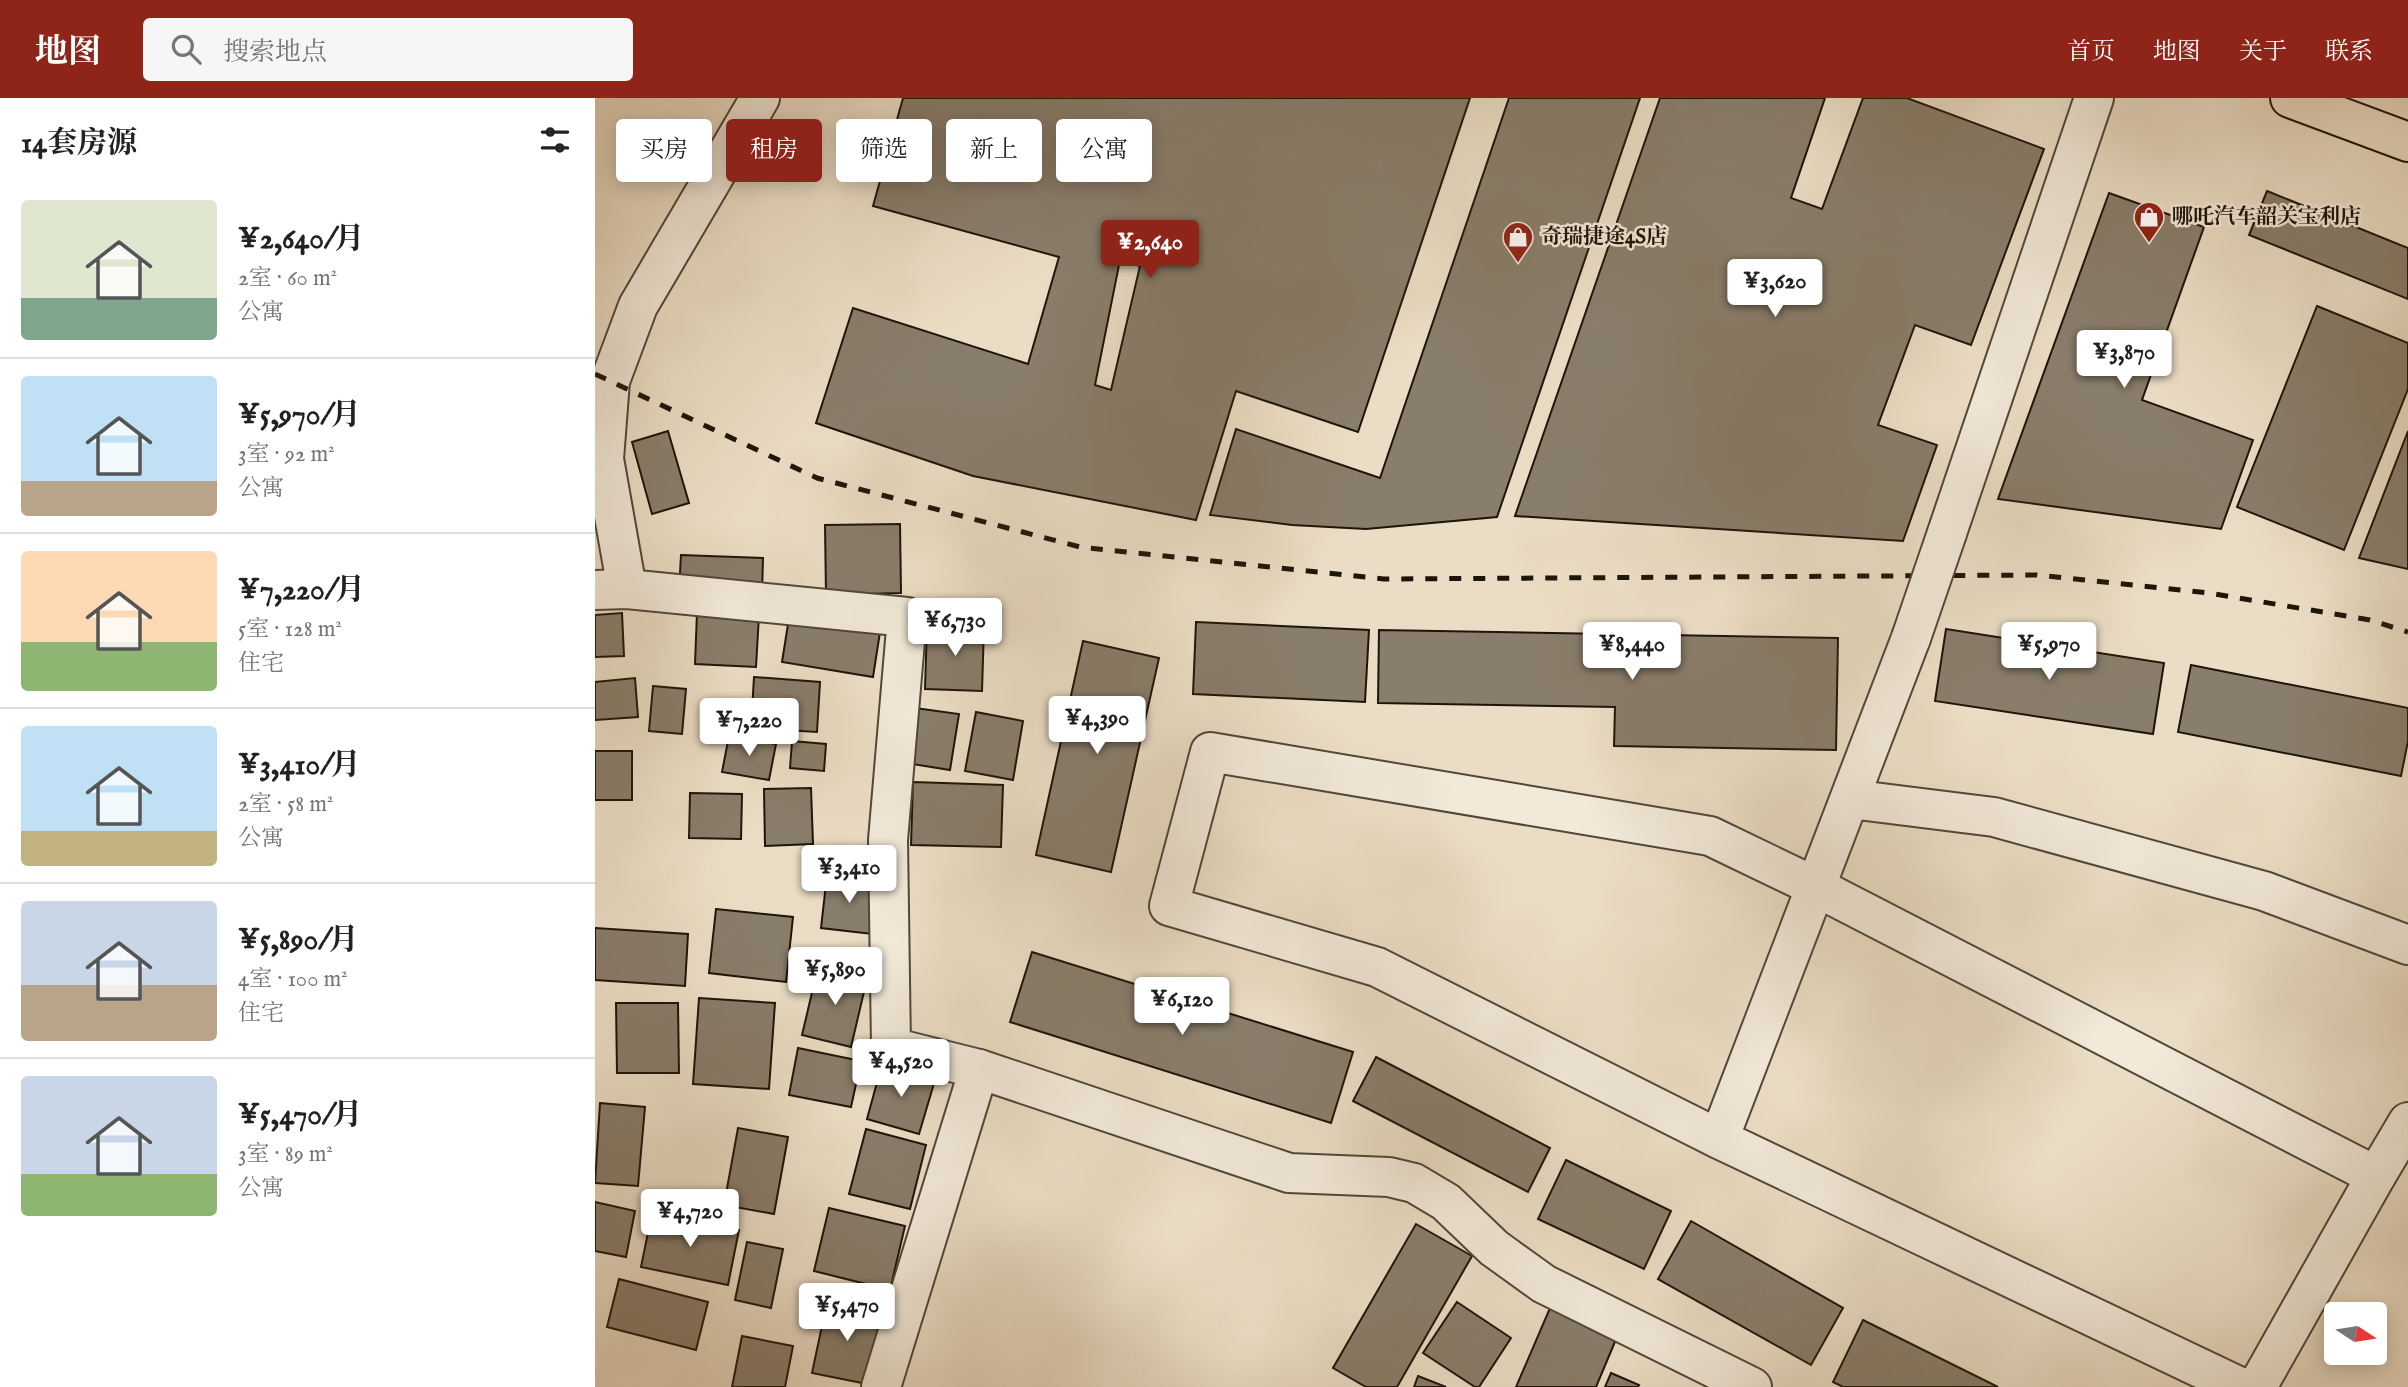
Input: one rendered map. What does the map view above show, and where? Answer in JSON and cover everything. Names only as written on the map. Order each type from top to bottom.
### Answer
[{"type":"main road","points":[[2290,98],[2408,142]]},
{"type":"street","points":[[760,98],[638,306],[610,381],[604,459],[611,589],[907,617],[888,840],[891,1047],[979,1069],[1289,1173],[1389,1177],[1414,1183],[1446,1202],[1494,1248],[1544,1284],[1752,1387]]},
{"type":"street","points":[[1719,1139],[1911,638],[2094,98]]},
{"type":"street","points":[[2240,1387],[1719,1139],[1377,967],[1169,906],[1210,752],[1710,836],[1816,887],[2376,1176]]},
{"type":"street","points":[[1850,799],[1994,817],[2264,891],[2408,945]]},
{"type":"street","points":[[881,1387],[979,1069]]},
{"type":"street","points":[[2257,1387],[2408,1122]]},
{"type":"building","points":[[903,98],[1470,98],[1358,432],[1236,391],[1196,520],[973,476],[816,423],[853,308],[1028,364],[1059,257],[873,206],[880,182],[932,182],[932,119],[897,119]],"holes":[[[1120,260],[1140,266],[1111,390],[1095,385]]]},
{"type":"building","name":"奇瑞捷途4S店","points":[[1509,98],[1640,98],[1497,517],[1366,529],[1292,525],[1210,515],[1236,429],[1380,478]]},
{"type":"building","points":[[1660,98],[1825,98],[1791,198],[1822,209],[1863,98],[1907,98],[2044,149],[1971,345],[1915,325],[1878,425],[1937,445],[1903,541],[1515,516]]},
{"type":"building","points":[[2267,191],[2408,248],[2408,299],[2249,235]]},
{"type":"building","points":[[2109,193],[2204,227],[2142,400],[2253,440],[2221,529],[1998,499]]},
{"type":"building","points":[[2317,306],[2408,343],[2408,389],[2344,550],[2237,507]]},
{"type":"building","points":[[668,431],[689,503],[652,514],[632,442]]},
{"type":"building","points":[[2408,431],[2408,569],[2359,558]]},
{"type":"building","points":[[900,524],[901,593],[826,595],[825,525]]},
{"type":"building","points":[[681,555],[763,558],[762,595],[679,591]]},
{"type":"building","points":[[697,612],[759,615],[756,667],[695,664]]},
{"type":"building","points":[[622,613],[624,656],[595,657],[595,615]]},
{"type":"building","points":[[789,618],[880,632],[873,677],[782,662]]},
{"type":"building","points":[[1196,622],[1369,630],[1365,702],[1193,694]]},
{"type":"building","points":[[927,625],[984,627],[982,691],[925,689]]},
{"type":"building","points":[[1946,629],[2164,663],[2153,734],[1935,701]]},
{"type":"building","points":[[1379,630],[1838,638],[1836,750],[1614,746],[1615,707],[1378,703]]},
{"type":"building","points":[[1083,641],[1159,658],[1111,872],[1036,855]]},
{"type":"building","points":[[2191,665],[2408,708],[2408,741],[2401,776],[2178,732]]},
{"type":"building","points":[[754,677],[820,682],[817,732],[751,728]]},
{"type":"building","points":[[635,678],[638,717],[595,720],[595,682]]},
{"type":"building","points":[[653,686],[686,689],[682,734],[649,731]]},
{"type":"building","points":[[915,708],[959,714],[950,770],[906,763]]},
{"type":"building","points":[[976,712],[1023,721],[1013,780],[965,771]]},
{"type":"building","points":[[729,736],[776,744],[769,780],[722,772]]},
{"type":"building","points":[[792,741],[826,744],[824,771],[790,768]]},
{"type":"building","points":[[595,751],[632,751],[632,800],[595,800]]},
{"type":"building","points":[[913,782],[1003,785],[1001,847],[911,845]]},
{"type":"building","points":[[811,788],[813,844],[765,846],[764,789]]},
{"type":"building","points":[[690,793],[742,794],[741,839],[689,838]]},
{"type":"building","points":[[827,875],[877,881],[872,934],[821,928]]},
{"type":"building","points":[[716,909],[793,917],[786,982],[709,973]]},
{"type":"building","points":[[595,928],[688,934],[685,986],[595,980]]},
{"type":"building","points":[[1032,952],[1353,1052],[1331,1123],[1010,1022]]},
{"type":"building","points":[[818,967],[867,979],[851,1047],[802,1035]]},
{"type":"building","points":[[699,998],[775,1003],[769,1089],[693,1084]]},
{"type":"building","points":[[616,1003],[678,1003],[679,1073],[617,1073]]},
{"type":"building","points":[[798,1048],[861,1061],[851,1107],[789,1095]]},
{"type":"building","points":[[1376,1057],[1550,1148],[1528,1192],[1353,1101]]},
{"type":"building","points":[[882,1064],[935,1080],[919,1134],[867,1119]]},
{"type":"building","points":[[600,1103],[645,1107],[638,1186],[595,1183]]},
{"type":"building","points":[[738,1128],[788,1137],[774,1214],[724,1205]]},
{"type":"building","points":[[866,1129],[926,1145],[910,1209],[849,1194]]},
{"type":"building","points":[[1566,1160],[1671,1211],[1644,1269],[1538,1219]]},
{"type":"building","points":[[595,1202],[635,1211],[626,1257],[595,1251]]},
{"type":"building","points":[[829,1208],[905,1226],[890,1290],[814,1271]]},
{"type":"building","points":[[652,1213],[739,1230],[728,1285],[641,1267]]},
{"type":"building","points":[[1691,1221],[1843,1308],[1811,1365],[1658,1279]]},
{"type":"building","points":[[1416,1224],[1472,1256],[1397,1387],[1366,1387],[1333,1368]]},
{"type":"building","points":[[747,1242],[783,1249],[771,1308],[735,1300]]},
{"type":"building","points":[[619,1279],[708,1302],[696,1350],[607,1327]]},
{"type":"building","points":[[827,1302],[881,1313],[867,1384],[812,1373]]},
{"type":"building","points":[[1457,1302],[1511,1338],[1479,1387],[1423,1353]]},
{"type":"building","points":[[1550,1308],[1617,1337],[1596,1387],[1516,1387]]},
{"type":"building","points":[[1863,1320],[1998,1387],[1843,1387],[1833,1382]]},
{"type":"building","points":[[742,1336],[793,1346],[785,1387],[732,1387]]},
{"type":"building","points":[[1611,1373],[1639,1385],[1605,1387]]},
{"type":"building","points":[[1418,1376],[1446,1387],[1414,1387]]},
{"type":"railway","points":[[595,374],[817,478],[1080,547],[1384,579],[2037,575],[2209,593],[2370,620],[2408,632]]},
{"type":"place","name":"哪吒汽车韶关宝利店","points":[[2149,244]]},
{"type":"place","name":"奇瑞捷途4S店","points":[[1518,264]]}]
